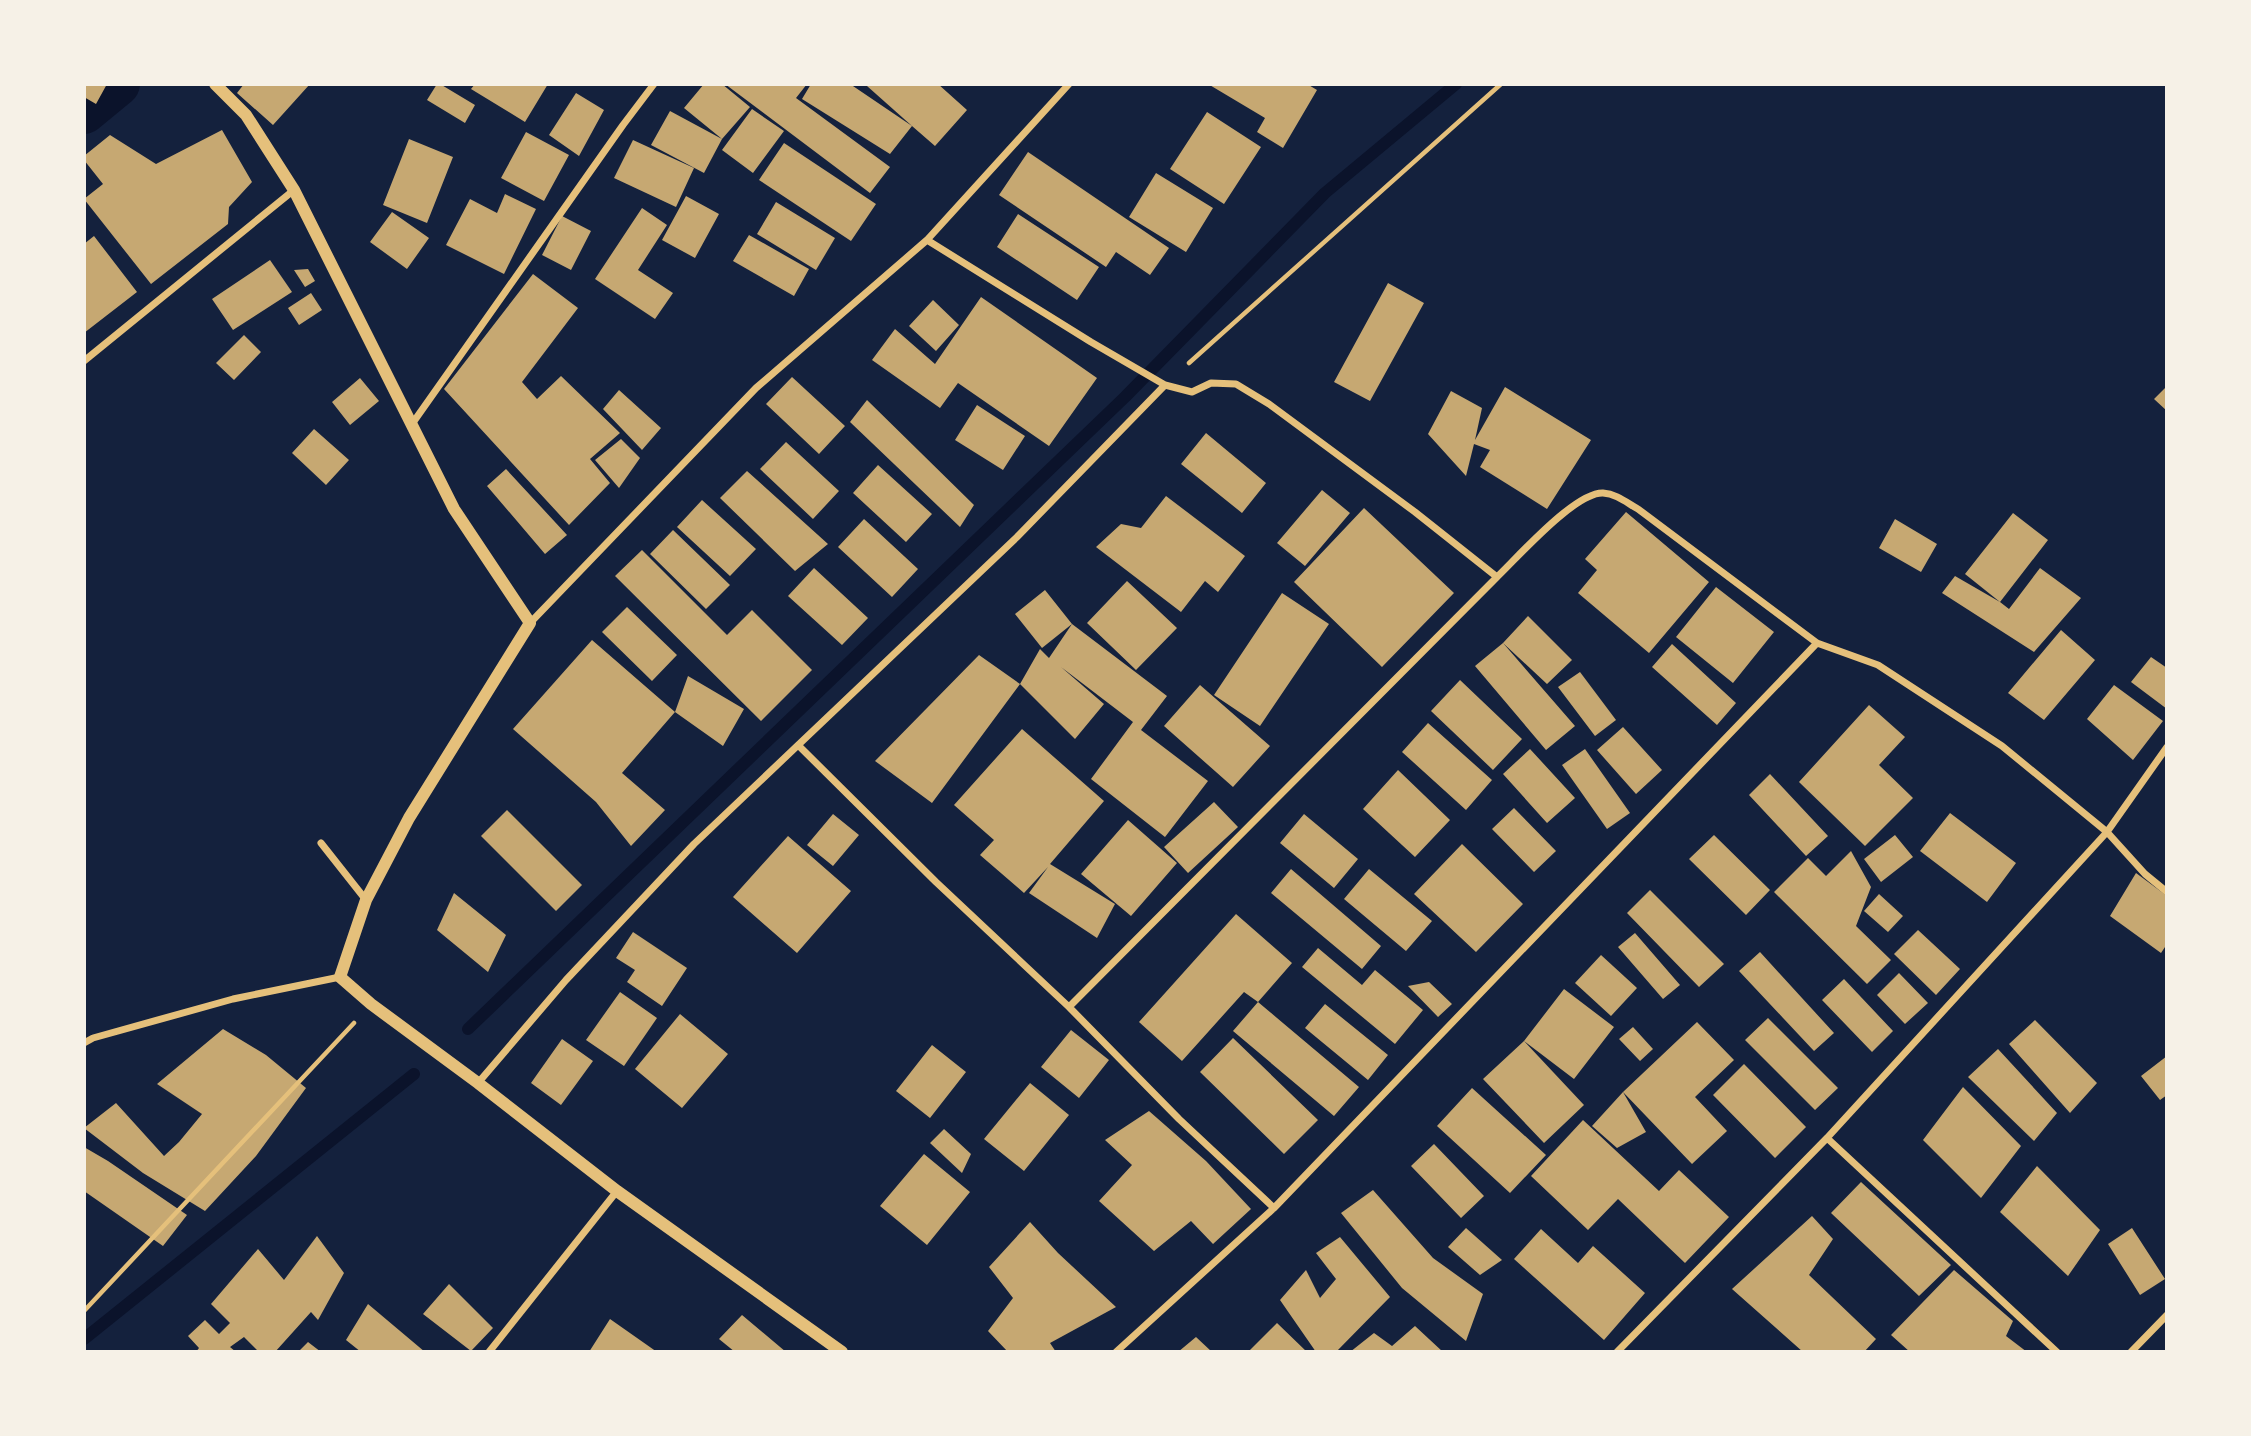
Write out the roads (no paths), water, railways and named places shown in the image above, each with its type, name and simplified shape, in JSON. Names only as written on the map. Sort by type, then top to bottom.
[{"type":"street","points":[[215,84],[246,115],[294,190],[454,509],[530,623]]},
{"type":"street","points":[[412,424],[654,84]]},
{"type":"street","points":[[340,977],[366,900],[409,818],[530,623],[756,387],[927,240],[1069,84]]},
{"type":"street","points":[[84,361],[294,190]]},
{"type":"street","points":[[927,240],[1165,385],[1192,392],[1211,383],[1237,384],[1269,404],[1415,512],[1497,577]]},
{"type":"street","points":[[478,1083],[566,980],[694,844],[1017,537],[1165,385]]},
{"type":"street","points":[[1069,1007],[1497,577],[1565,512],[1585,497],[1601,493],[1615,495],[1639,509],[1817,643],[1878,665],[2002,746],[2106,832],[2145,874],[2167,892]]},
{"type":"street","points":[[1116,1352],[1275,1208],[1817,643]]},
{"type":"street","points":[[799,746],[936,882],[1069,1007],[1179,1119],[1275,1208]]},
{"type":"street","points":[[1617,1352],[1827,1138],[2106,832],[2167,747]]},
{"type":"street","points":[[321,843],[366,900]]},
{"type":"street","points":[[340,977],[371,1004],[617,1191],[842,1352]]},
{"type":"street","points":[[84,1043],[105,1034],[233,999],[340,977]]},
{"type":"street","points":[[1827,1138],[2057,1352]]},
{"type":"street","points":[[489,1352],[617,1191]]},
{"type":"street","points":[[2131,1352],[2167,1315]]},
{"type":"waterway","points":[[84,112],[118,84]]},
{"type":"waterway","points":[[468,1029],[1125,397],[1325,193],[1456,84]]},
{"type":"waterway","points":[[84,1339],[414,1074]]}]
